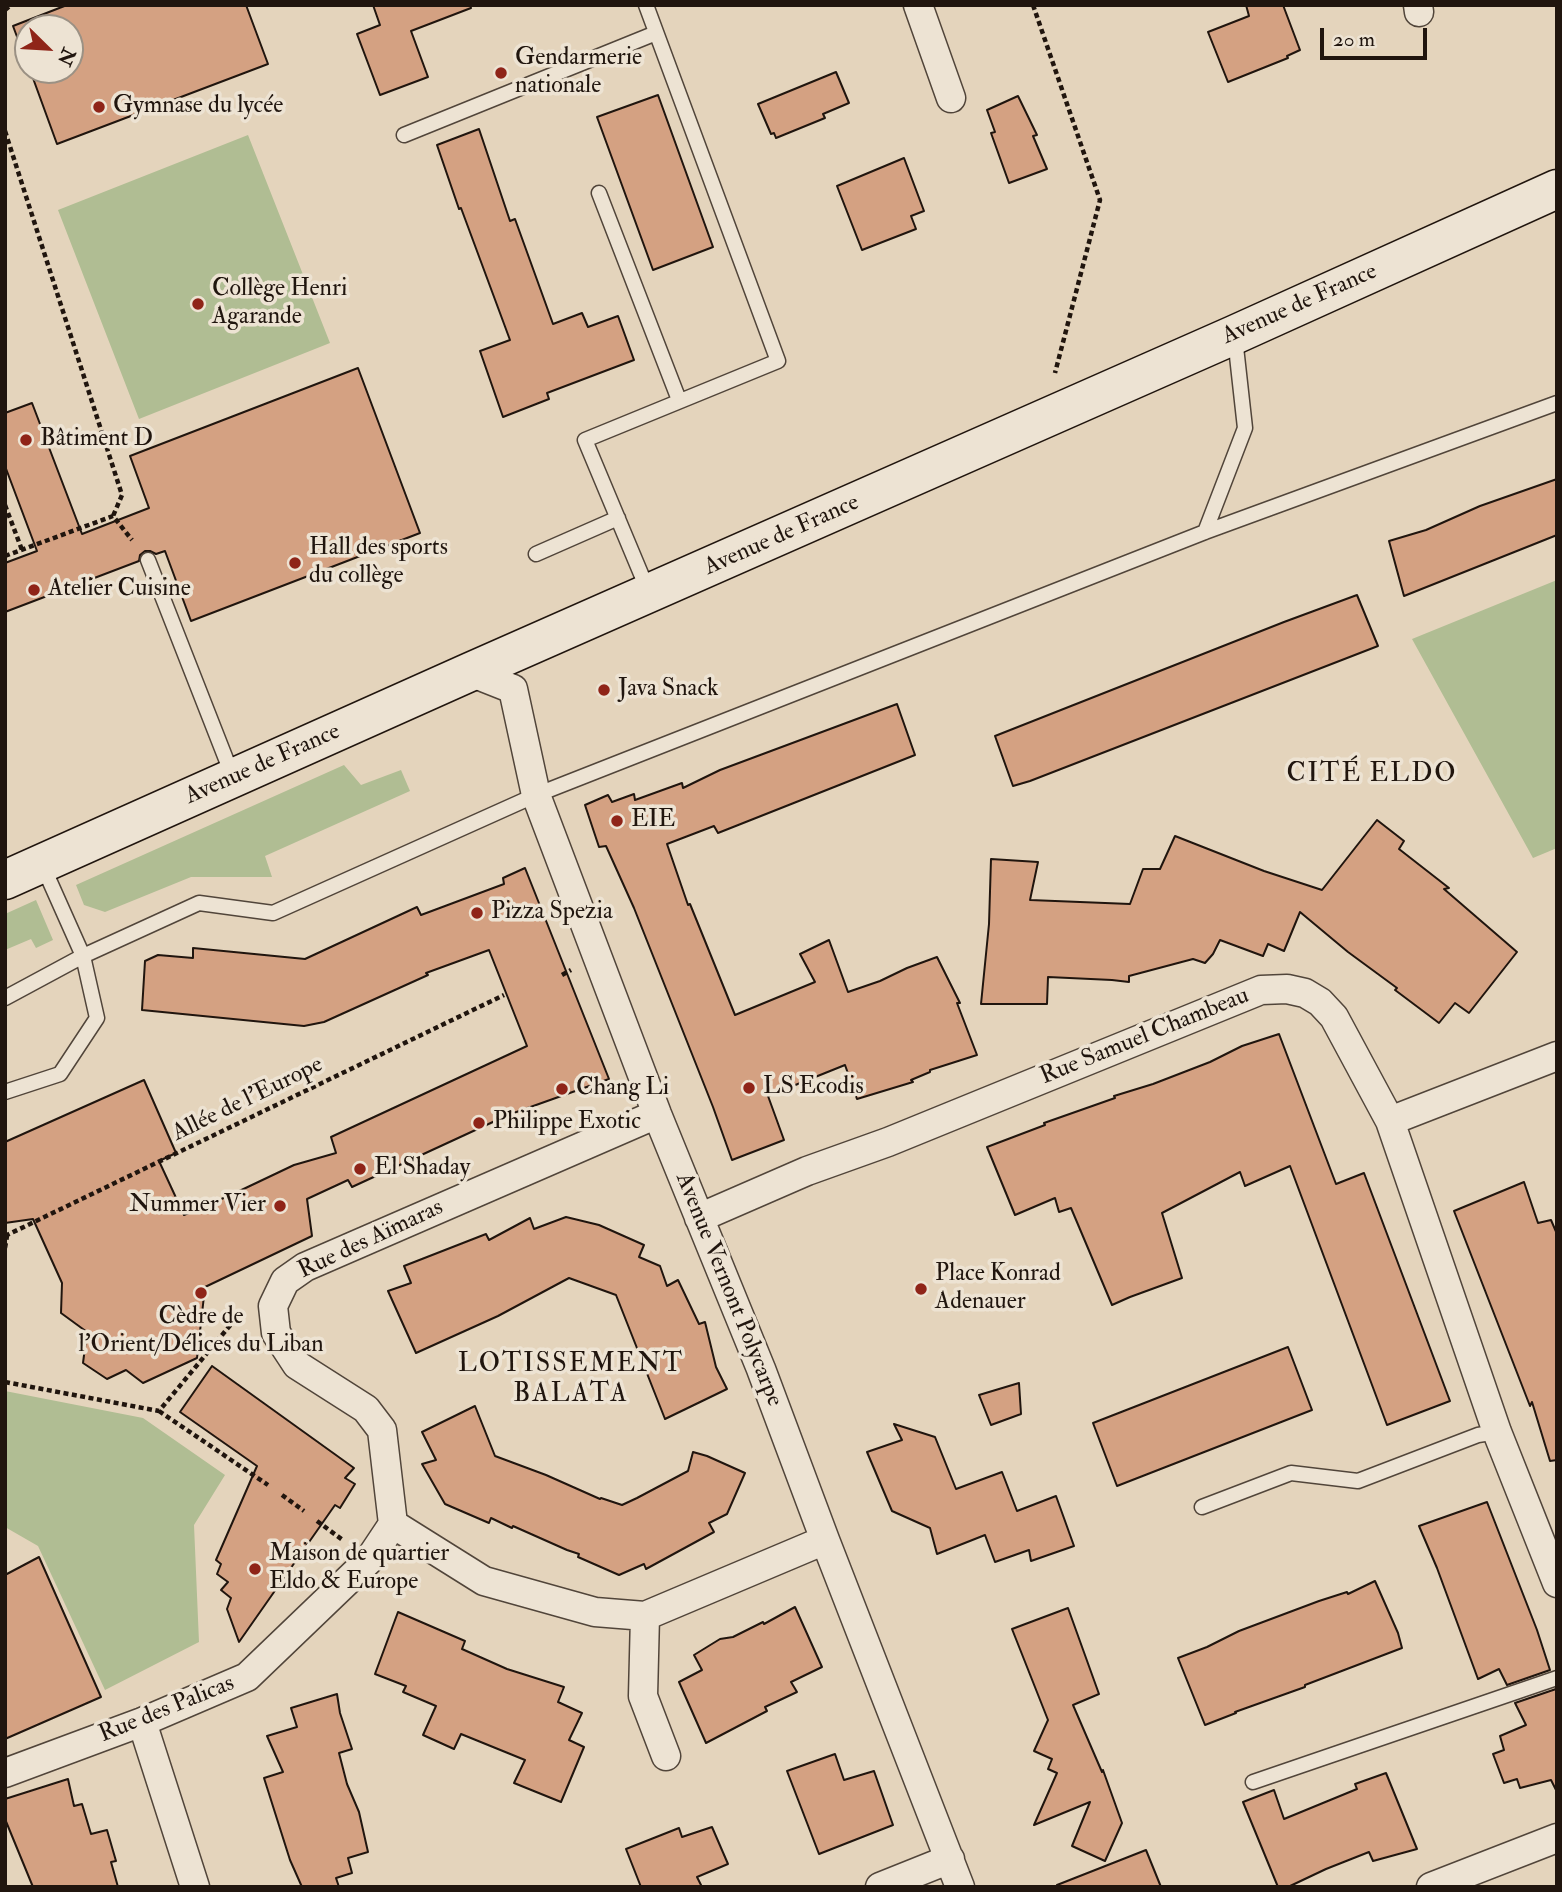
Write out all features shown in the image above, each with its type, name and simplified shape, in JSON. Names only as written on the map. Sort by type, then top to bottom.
[{"type":"main road","name":"Avenue de France","points":[[5,880],[1557,189]]},
{"type":"street","points":[[918,5],[951,99]]},
{"type":"street","points":[[470,672],[513,688],[526,648]]},
{"type":"street","name":"Avenue Vernont Polycarpe","points":[[513,688],[536,795],[657,1114],[761,1369],[960,1887]]},
{"type":"street","name":"Rue Samuel Chambeau","points":[[699,1218],[807,1171],[888,1142],[1261,990],[1287,989],[1305,993],[1320,1002],[1334,1017],[1390,1121],[1497,1432],[1557,1583]]},
{"type":"street","points":[[1390,1121],[1557,1056]]},
{"type":"street","name":"Rue des Aïmaras","points":[[393,1524],[382,1430],[366,1409],[297,1365],[276,1333],[273,1306],[285,1281],[305,1267],[657,1114]]},
{"type":"street","points":[[393,1524],[484,1581],[595,1612],[645,1616],[825,1540]]},
{"type":"street","name":"Rue des Palicas","points":[[5,1773],[142,1722],[247,1677],[369,1560],[393,1524]]},
{"type":"street","points":[[645,1616],[643,1696],[666,1755]]},
{"type":"street","points":[[142,1722],[195,1887]]},
{"type":"street","points":[[1431,1887],[1557,1838]]},
{"type":"street","points":[[880,1887],[950,1859]]},
{"type":"lane","points":[[646,5],[778,360],[585,440],[650,594]]},
{"type":"lane","points":[[404,135],[656,33]]},
{"type":"lane","points":[[599,193],[679,400]]},
{"type":"lane","points":[[1205,532],[1245,428],[1234,335]]},
{"type":"lane","points":[[5,998],[83,956],[199,903],[273,913],[536,795],[1205,532],[1557,404]]},
{"type":"lane","points":[[536,554],[618,518]]},
{"type":"lane","points":[[148,560],[233,778]]},
{"type":"lane","points":[[5,1092],[60,1074],[97,1018],[83,956],[42,863]]},
{"type":"lane","points":[[1202,1507],[1291,1473],[1357,1481],[1478,1435],[1497,1432]]},
{"type":"lane","points":[[1253,1782],[1557,1678]]},
{"type":"path","points":[[5,10],[11,5]]},
{"type":"path","points":[[1033,5],[1100,201],[1043,420]]},
{"type":"path","points":[[5,131],[122,495],[113,516],[5,556]]},
{"type":"path","points":[[5,505],[22,550]]},
{"type":"path","points":[[113,516],[148,560]]},
{"type":"path","name":"Allée de l'Europe","points":[[5,1248],[6,1236],[504,995]]},
{"type":"path","points":[[159,1411],[246,1308]]},
{"type":"path","points":[[5,1382],[159,1411],[268,1485]]},
{"type":"path","points":[[282,1495],[304,1511]]},
{"type":"green space","points":[[248,135],[330,343],[139,419],[58,210]]},
{"type":"green space","points":[[1557,580],[1557,848],[1533,858],[1412,639]]},
{"type":"green space","points":[[344,765],[361,785],[401,770],[410,791],[265,856],[272,877],[191,877],[105,912],[84,905],[76,885]]},
{"type":"green space","points":[[36,900],[53,940],[36,948],[31,939],[5,950],[5,914]]},
{"type":"green space","points":[[5,1391],[143,1418],[225,1475],[194,1525],[199,1642],[105,1690],[38,1546],[5,1527]]},
{"type":"building","name":"Gymnase du lycée","points":[[67,5],[246,5],[268,64],[57,144],[35,84],[84,84],[84,14],[44,14]]},
{"type":"building","points":[[373,5],[470,5],[471,8],[411,31],[428,77],[380,95],[357,34],[380,25]]},
{"type":"building","points":[[1246,5],[1283,5],[1300,50],[1287,56],[1288,58],[1228,82],[1208,32],[1249,16]]},
{"type":"building","points":[[836,72],[849,103],[823,114],[825,118],[776,138],[774,133],[771,134],[758,104]]},
{"type":"building","points":[[658,95],[713,247],[653,270],[597,117]]},
{"type":"building","points":[[1018,96],[1037,135],[1033,136],[1047,169],[1009,183],[991,133],[995,132],[987,110]]},
{"type":"building","points":[[479,129],[510,221],[515,219],[553,324],[582,313],[588,327],[618,316],[634,360],[547,393],[549,399],[503,417],[480,351],[510,340],[437,145]]},
{"type":"building","points":[[904,158],[924,211],[911,216],[916,229],[862,250],[837,186]]},
{"type":"building","points":[[358,368],[420,533],[191,621],[165,551],[156,554],[145,551],[140,555],[139,561],[5,612],[5,563],[37,551],[5,466],[5,413],[32,403],[82,534],[149,508],[130,456]]},
{"type":"building","points":[[1557,479],[1557,535],[1404,596],[1389,541],[1426,530],[1480,506]]},
{"type":"building","points":[[1357,595],[1378,646],[1013,786],[995,736]]},
{"type":"building","points":[[897,704],[915,755],[718,833],[714,826],[667,844],[688,905],[690,904],[735,1015],[815,982],[800,954],[829,940],[848,992],[937,957],[960,1003],[957,1003],[977,1055],[930,1070],[911,1080],[913,1082],[857,1099],[845,1065],[768,1096],[784,1140],[732,1160],[634,908],[606,846],[599,847],[585,805],[608,795],[612,802],[634,794],[635,800],[682,783],[683,788],[720,770]]},
{"type":"building","points":[[1377,820],[1404,841],[1399,849],[1449,888],[1444,889],[1517,952],[1469,1013],[1455,1003],[1439,1023],[1300,912],[1284,951],[1268,944],[1263,956],[1220,940],[1205,963],[1193,959],[1129,976],[1129,982],[1048,977],[1047,1004],[981,1004],[989,924],[991,859],[1038,862],[1030,900],[1130,904],[1143,869],[1160,869],[1175,836],[1264,871],[1322,890]]},
{"type":"building","points":[[525,868],[609,1079],[508,1115],[352,1187],[348,1180],[307,1199],[312,1236],[205,1287],[197,1358],[143,1383],[126,1370],[107,1379],[83,1363],[87,1332],[61,1313],[62,1283],[33,1219],[5,1223],[5,1142],[144,1080],[176,1153],[159,1161],[184,1215],[294,1165],[336,1153],[331,1137],[527,1046],[489,950],[426,973],[428,975],[324,1022],[304,1026],[142,1010],[145,961],[158,955],[193,958],[193,948],[305,959],[417,907],[421,915],[504,884],[503,878]]},
{"type":"building","points":[[1279,1034],[1336,1184],[1364,1173],[1450,1401],[1387,1425],[1290,1166],[1245,1186],[1240,1172],[1162,1213],[1182,1278],[1112,1305],[1071,1208],[1059,1212],[1055,1198],[1015,1215],[987,1147],[1115,1098],[1114,1096],[1210,1062],[1242,1046]]},
{"type":"building","points":[[1524,1182],[1538,1223],[1551,1220],[1557,1234],[1557,1460],[1550,1461],[1532,1402],[1530,1406],[1454,1211]]},
{"type":"building","points":[[566,1217],[599,1225],[644,1245],[639,1257],[660,1266],[667,1286],[678,1280],[699,1324],[705,1322],[716,1367],[727,1389],[665,1419],[616,1295],[569,1278],[498,1316],[416,1353],[388,1291],[411,1283],[404,1266],[486,1234],[489,1240],[530,1218],[534,1229]]},
{"type":"building","points":[[1288,1347],[1312,1410],[1117,1486],[1093,1423]]},
{"type":"building","points":[[212,1366],[354,1468],[345,1478],[355,1484],[340,1508],[335,1505],[239,1642],[227,1609],[231,1598],[221,1590],[228,1582],[217,1574],[221,1564],[216,1560],[257,1466],[180,1412]]},
{"type":"building","points":[[1019,1383],[1021,1414],[991,1425],[979,1395]]},
{"type":"building","points":[[475,1406],[495,1456],[600,1499],[622,1505],[688,1471],[693,1452],[745,1473],[727,1514],[709,1523],[714,1532],[646,1569],[644,1564],[619,1575],[578,1557],[579,1554],[513,1526],[512,1528],[491,1518],[489,1523],[445,1504],[422,1464],[436,1460],[422,1432]]},
{"type":"building","points":[[894,1424],[935,1437],[956,1489],[1002,1472],[1017,1511],[1056,1496],[1074,1546],[1031,1561],[1029,1550],[995,1562],[985,1535],[937,1554],[930,1528],[892,1511],[867,1452],[902,1440]]},
{"type":"building","points":[[1487,1502],[1550,1670],[1507,1685],[1499,1669],[1478,1679],[1419,1526]]},
{"type":"building","points":[[39,1557],[101,1697],[5,1739],[5,1575]]},
{"type":"building","points":[[1375,1581],[1402,1648],[1205,1725],[1178,1658],[1239,1631],[1319,1601],[1347,1592],[1348,1594]]},
{"type":"building","points":[[795,1607],[822,1667],[791,1682],[797,1692],[765,1707],[767,1711],[706,1743],[679,1682],[702,1670],[694,1655],[720,1639],[733,1637],[763,1622],[764,1624]]},
{"type":"building","points":[[1068,1608],[1099,1694],[1073,1705],[1102,1772],[1103,1770],[1122,1823],[1105,1861],[1072,1846],[1090,1802],[1034,1825],[1057,1773],[1048,1769],[1052,1759],[1034,1751],[1048,1720],[1012,1629]]},
{"type":"building","points":[[398,1612],[465,1641],[462,1649],[507,1669],[564,1687],[558,1702],[582,1713],[569,1740],[584,1747],[561,1802],[514,1783],[525,1760],[461,1734],[454,1749],[423,1735],[436,1706],[403,1692],[406,1686],[375,1674]]},
{"type":"building","points":[[1556,1689],[1557,1792],[1551,1780],[1520,1788],[1517,1779],[1504,1783],[1493,1754],[1504,1750],[1500,1736],[1526,1725],[1515,1703]]},
{"type":"building","points":[[337,1694],[340,1713],[352,1749],[339,1753],[347,1784],[359,1812],[368,1852],[348,1858],[352,1873],[336,1878],[339,1887],[302,1887],[290,1860],[264,1778],[283,1772],[267,1736],[297,1727],[291,1708]]},
{"type":"building","points":[[835,1754],[844,1780],[874,1771],[893,1825],[819,1854],[787,1771]]},
{"type":"building","points":[[1386,1773],[1417,1849],[1373,1861],[1369,1852],[1288,1887],[1278,1887],[1243,1802],[1274,1790],[1284,1819],[1357,1789],[1355,1784]]},
{"type":"building","points":[[68,1779],[74,1806],[82,1804],[91,1834],[107,1830],[116,1861],[111,1862],[118,1887],[33,1887],[5,1819],[5,1799]]},
{"type":"building","points":[[712,1827],[728,1864],[697,1877],[702,1887],[641,1887],[626,1849],[679,1828],[682,1837]]},
{"type":"building","points":[[1146,1850],[1161,1887],[1057,1887],[1057,1885]]},
{"type":"place","name":"Gendarmerie nationale","points":[[501,73]]},
{"type":"place","name":"Gymnase du lycée","points":[[99,107]]},
{"type":"place","name":"Collège Henri Agarande","points":[[198,304]]},
{"type":"place","name":"Bâtiment D","points":[[26,440]]},
{"type":"place","name":"Hall des sports du collège","points":[[295,563]]},
{"type":"place","name":"Atelier Cuisine","points":[[34,590]]},
{"type":"place","name":"Java Snack","points":[[604,690]]},
{"type":"place","name":"EIE","points":[[617,821]]},
{"type":"place","name":"Pizza Spezia","points":[[477,913]]},
{"type":"place","name":"LS Ecodis","points":[[749,1088]]},
{"type":"place","name":"Chang Li","points":[[562,1089]]},
{"type":"place","name":"Philippe Exotic","points":[[479,1123]]},
{"type":"place","name":"El Shaday","points":[[360,1169]]},
{"type":"place","name":"Nummer Vier","points":[[280,1206]]},
{"type":"place","name":"Place Konrad Adenauer","points":[[921,1289]]},
{"type":"place","name":"Cèdre de l'Orient/Délices du Liban","points":[[201,1293]]},
{"type":"place","name":"Maison de quartier Eldo & Europe","points":[[255,1569]]},
{"type":"district","name":"CITÉ ELDO","points":[[1372,775]]},
{"type":"district","name":"LOTISSEMENT BALATA","points":[[571,1380]]}]
